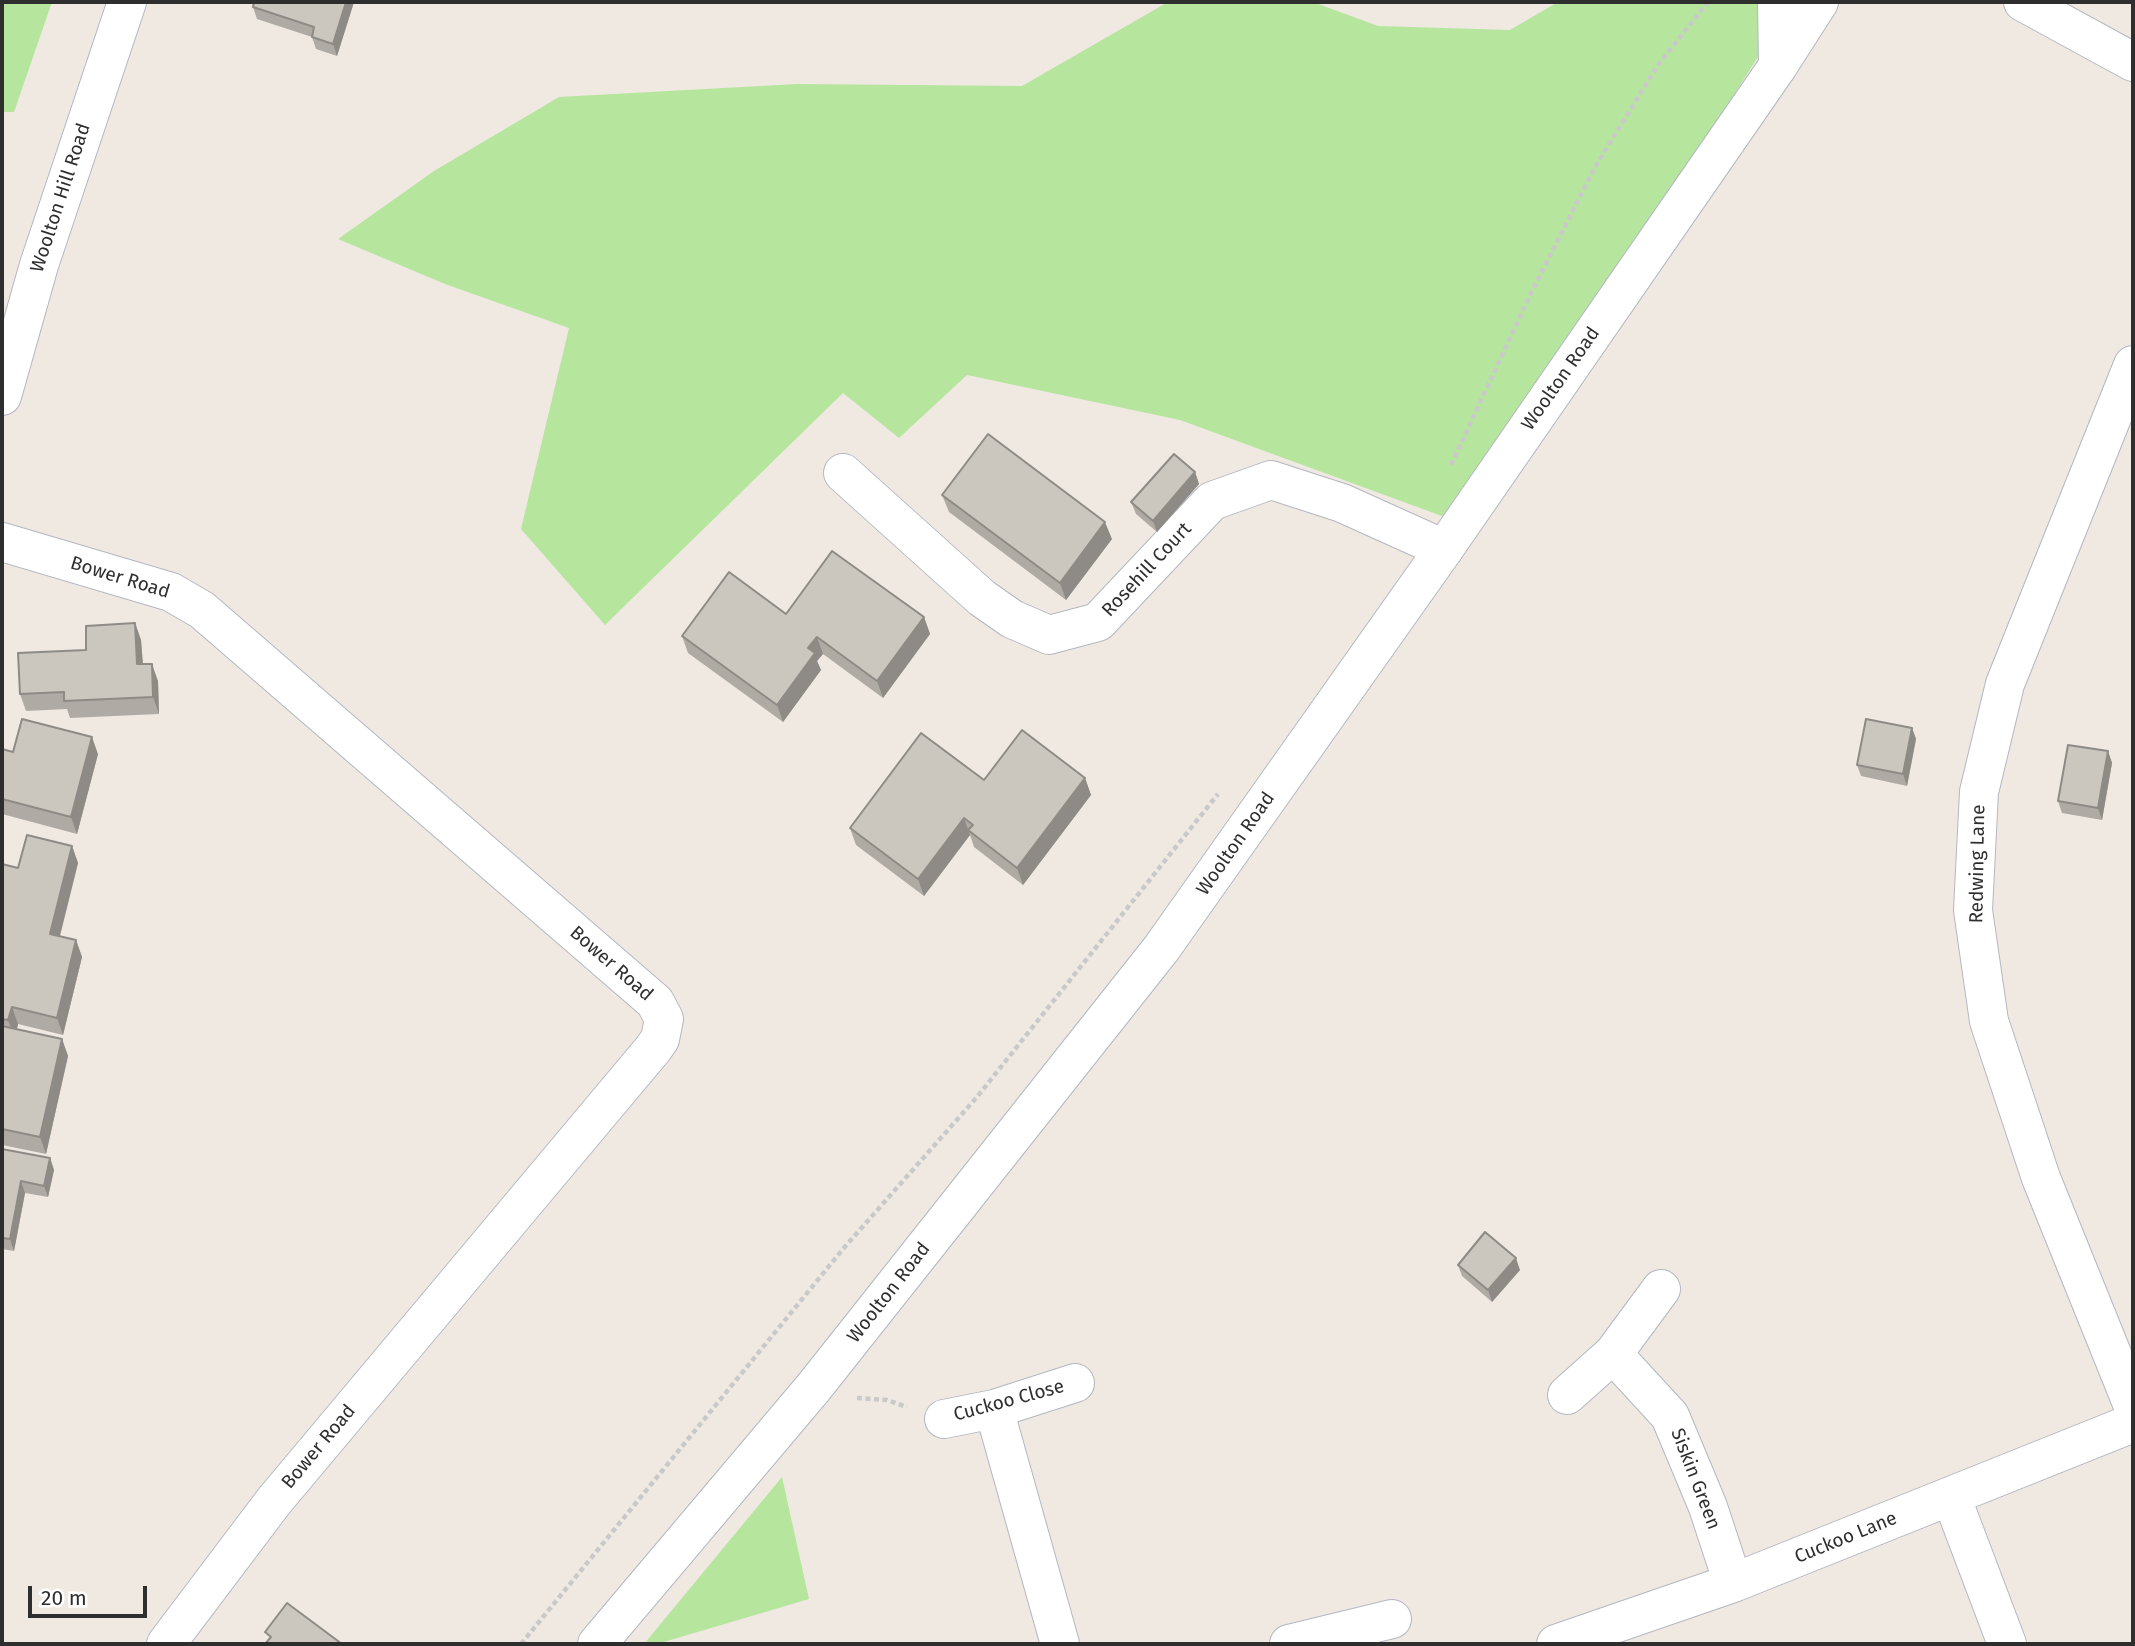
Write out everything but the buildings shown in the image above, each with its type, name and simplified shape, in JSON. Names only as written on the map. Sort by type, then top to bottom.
[{"type":"street","name":"Woolton Hill Road","points":[[2,396],[39,265],[127,2]]},
{"type":"street","points":[[1777,2],[1778,66]]},
{"type":"street","name":"Woolton Road","points":[[597,1644],[814,1387],[1161,949],[1444,549],[1778,66],[1819,2]]},
{"type":"street","points":[[2023,2],[2133,62]]},
{"type":"street","name":"Redwing Lane","points":[[2133,366],[2005,684],[1979,792],[1973,910],[1989,1021],[2042,1178],[2133,1406]]},
{"type":"street","name":"Rosehill Court","points":[[843,473],[982,598],[1013,620],[1049,635],[1098,622],[1212,501],[1271,480],[1342,503],[1444,549]]},
{"type":"street","name":"Bower Road","points":[[2,542],[170,592],[202,610],[656,1002],[664,1019],[664,1029],[653,1049],[274,1501],[166,1644]]},
{"type":"street","points":[[1567,1395],[1613,1354],[1661,1289]]},
{"type":"street","name":"Siskin Green","points":[[1613,1354],[1670,1416],[1707,1507],[1733,1583]]},
{"type":"street","name":"Cuckoo Close","points":[[944,1419],[994,1409],[1075,1383]]},
{"type":"street","points":[[994,1409],[1060,1644]]},
{"type":"street","name":"Cuckoo Lane","points":[[1556,1644],[1733,1583],[2133,1423]]},
{"type":"street","points":[[1951,1496],[2007,1644]]},
{"type":"street","points":[[1289,1644],[1392,1619]]},
{"type":"path","points":[[1445,476],[1531,293],[1595,167],[1658,65],[1708,2]]},
{"type":"path","points":[[521,1644],[843,1249],[976,1097],[1223,788]]},
{"type":"path","points":[[814,1387],[851,1398],[887,1400],[944,1419]]},
{"type":"green space","points":[[2,2],[52,2],[14,112],[2,112]]},
{"type":"green space","points":[[1168,2],[1313,2],[1378,26],[1510,30],[1558,2],[1793,2],[1461,523],[1180,420],[967,375],[899,438],[843,393],[605,625],[521,529],[569,328],[445,284],[338,239],[434,171],[559,97],[797,84],[1022,86]]},
{"type":"green space","points":[[782,1477],[809,1599],[657,1644],[644,1644]]}]
